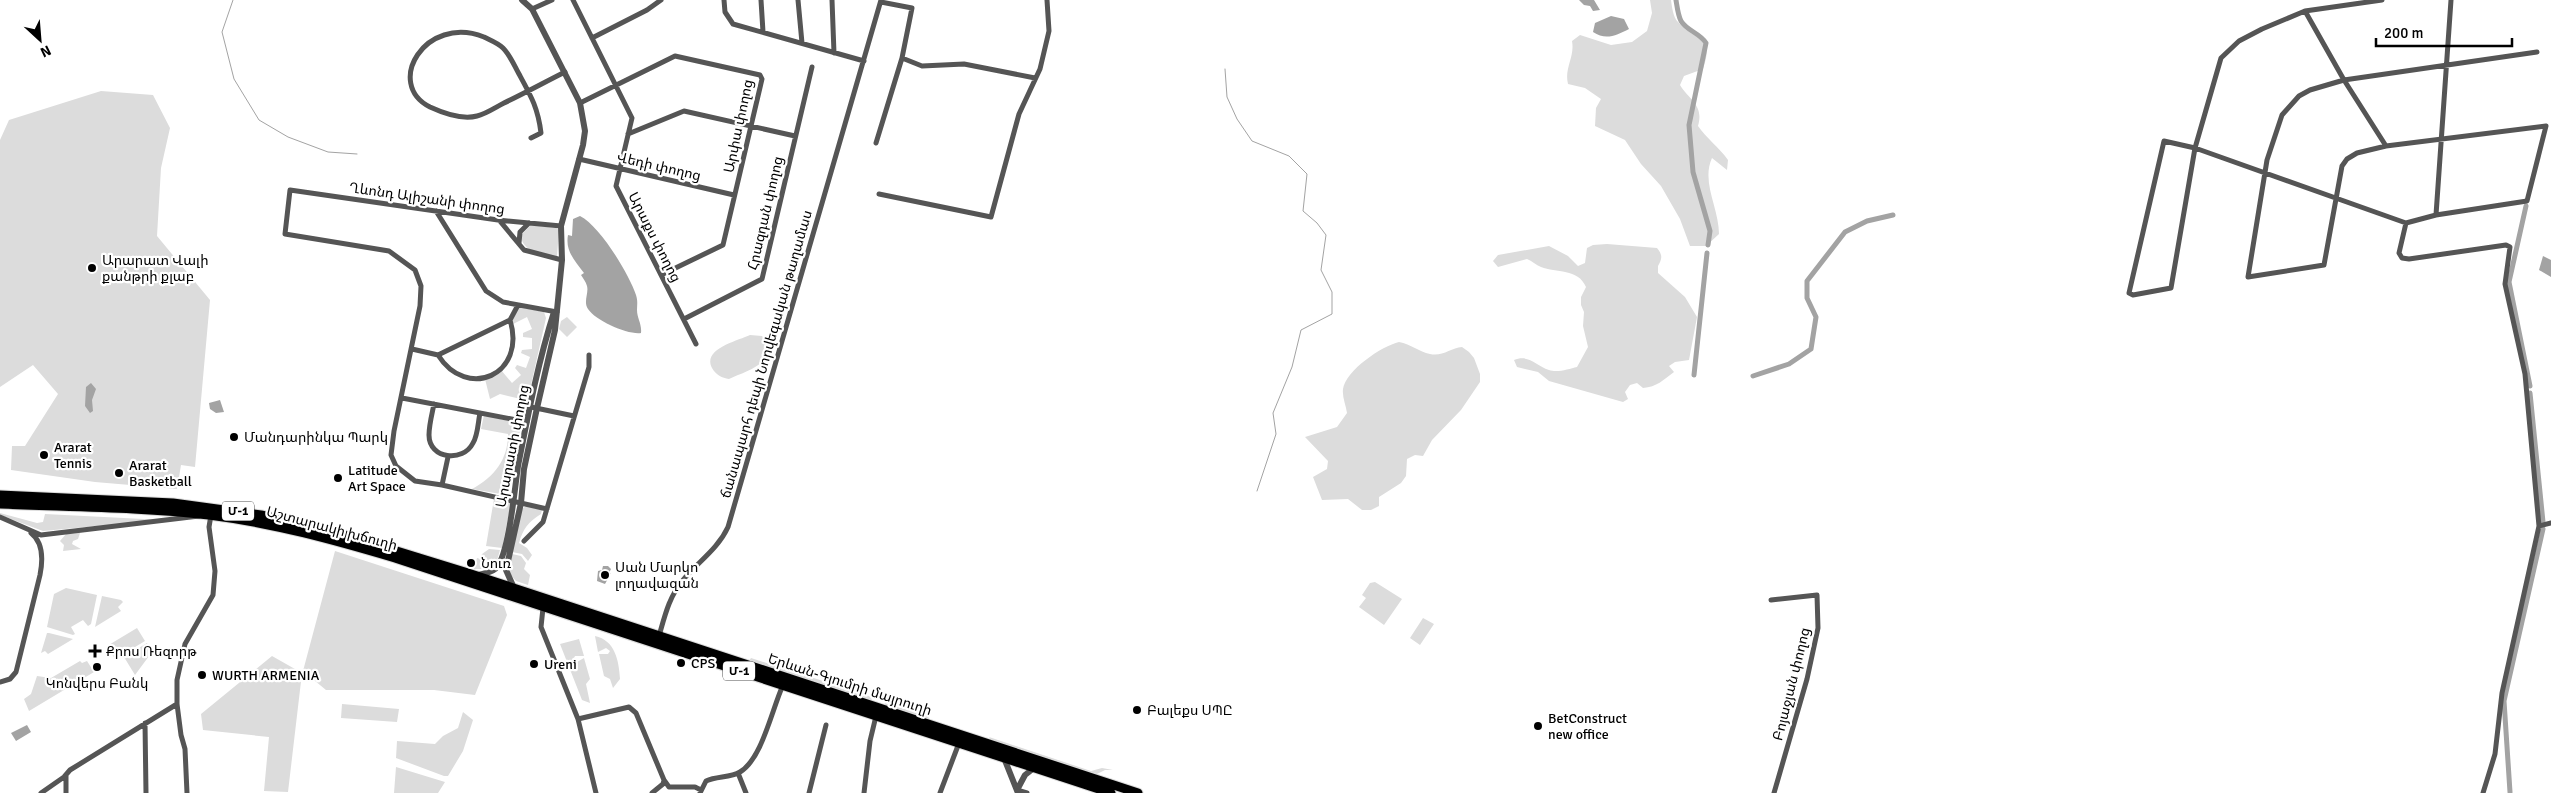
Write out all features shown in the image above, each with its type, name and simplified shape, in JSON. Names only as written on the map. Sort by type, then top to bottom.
[{"type":"highway","name":"Աշտարակի խճուղի","points":[[0,495],[133,500],[219,508],[322,528],[473,578]]},
{"type":"highway","name":"Աշտարակի խճուղի","points":[[0,504],[103,507],[207,515],[320,536],[396,554],[473,578]]},
{"type":"highway","name":"Երևան-Գյումրի մայրուղի","points":[[473,578],[514,588],[560,608],[730,664],[1138,793]]},
{"type":"highway","name":"Երևան-Գյումրի մայրուղի","points":[[473,578],[543,608],[560,608],[659,636],[783,685],[1111,793]]},
{"type":"street","name":"Արարատի փողոց","points":[[514,588],[506,570],[534,408],[556,310],[562,260],[562,226],[585,131],[580,103],[532,9],[522,0]]},
{"type":"street","points":[[532,9],[552,0]]},
{"type":"street","name":"Արաքս փողոց","points":[[573,0],[632,118],[616,186],[696,344]]},
{"type":"street","points":[[592,38],[647,10],[660,0]]},
{"type":"street","points":[[724,0],[725,12],[733,24],[864,61]]},
{"type":"street","points":[[761,0],[763,32]]},
{"type":"street","points":[[798,0],[802,43]]},
{"type":"street","points":[[832,0],[834,53]]},
{"type":"street","points":[[879,194],[991,217],[1019,114],[1035,78],[1049,31],[1047,0]]},
{"type":"street","points":[[2382,0],[2305,11],[2262,28],[2238,41],[2221,58],[2195,148],[2170,288],[2133,295],[2129,293],[2164,141],[2195,148],[2264,174],[2336,198],[2406,222],[2436,215],[2527,201],[2546,126],[2386,146],[2356,153],[2347,159],[2342,166],[2336,198],[2324,265],[2248,277],[2264,174],[2275,131],[2282,115],[2291,102],[2310,90],[2344,80],[2537,52]]},
{"type":"street","points":[[2436,215],[2451,0]]},
{"type":"street","points":[[876,143],[902,58],[912,8],[881,1]]},
{"type":"street","name":"ճանապարհ դեպի Նորվեգական թաղամաս","points":[[659,636],[669,601],[684,579],[720,542],[728,527],[881,1]]},
{"type":"street","points":[[2305,11],[2344,80],[2386,146]]},
{"type":"street","points":[[531,138],[541,133],[538,110],[528,91],[502,46],[487,38],[465,32],[451,32],[436,37],[420,52],[412,66],[411,88],[417,98],[428,106],[455,116],[479,116],[528,91],[565,72]]},
{"type":"street","name":"Արփա փողոց","points":[[580,103],[675,56],[760,75],[762,79],[723,245],[661,275]]},
{"type":"street","points":[[902,58],[922,66],[964,64],[1035,78]]},
{"type":"street","name":"Հրազդան փողոց","points":[[684,319],[762,279],[812,67]]},
{"type":"street","points":[[628,134],[684,111],[795,136]]},
{"type":"street","name":"Վեդի փողոց","points":[[578,159],[734,195]]},
{"type":"street","name":"Ղևոնդ Ալիշանի փողոց","points":[[412,350],[420,306],[421,286],[415,270],[389,251],[286,234],[290,190],[498,220],[562,226]]},
{"type":"street","points":[[436,211],[486,291],[504,302],[556,310]]},
{"type":"street","points":[[498,220],[521,247],[531,253],[562,260]]},
{"type":"street","points":[[2406,222],[2400,253],[2402,258],[2409,259],[2506,245],[2510,247],[2505,284],[2524,374],[2539,526],[2502,692],[2495,754],[2483,793]]},
{"type":"street","points":[[518,243],[520,232],[529,223]]},
{"type":"street","points":[[518,305],[510,320],[438,355],[412,350],[391,455],[396,466],[414,482],[442,485],[547,509]]},
{"type":"street","points":[[438,355],[454,373],[467,378],[480,378],[494,374],[504,366],[512,355],[514,342],[510,320]]},
{"type":"street","points":[[524,541],[543,522],[589,367],[589,356]]},
{"type":"street","points":[[402,398],[528,422]]},
{"type":"street","points":[[434,404],[428,435],[434,449],[448,457],[463,454],[469,449],[474,442],[480,413]]},
{"type":"street","name":"Արարատի փողոց","points":[[473,578],[493,571],[499,564],[518,502],[518,468],[528,422],[534,408]]},
{"type":"street","points":[[534,408],[574,416]]},
{"type":"street","points":[[442,485],[448,457]]},
{"type":"street","points":[[0,516],[41,535],[196,518],[207,515],[215,571],[213,595],[185,644],[178,680],[177,704],[185,749],[187,793]]},
{"type":"street","points":[[2539,526],[2551,523]]},
{"type":"street","points":[[0,682],[10,679],[16,672],[42,562],[38,539],[22,527]]},
{"type":"street","name":"Բոյաջյան փողոց","points":[[1771,600],[1817,595],[1818,628],[1807,679],[1774,793]]},
{"type":"street","points":[[543,608],[541,627],[578,719],[596,793]]},
{"type":"street","points":[[578,719],[629,707],[639,720],[664,780],[672,788],[695,787],[701,792],[706,781],[713,777],[738,774],[749,766],[764,740],[771,712],[783,685]]},
{"type":"street","points":[[41,793],[70,770],[177,704]]},
{"type":"street","points":[[864,793],[870,741],[876,716]]},
{"type":"street","points":[[145,723],[146,793]]},
{"type":"street","points":[[809,793],[826,726]]},
{"type":"street","points":[[940,793],[959,743]]},
{"type":"street","points":[[1004,758],[1017,792]]},
{"type":"street","points":[[1017,792],[1025,775],[1034,768]]},
{"type":"street","points":[[738,774],[746,793]]},
{"type":"street","points":[[66,775],[66,793]]},
{"type":"street","points":[[652,793],[664,780]]},
{"type":"street","points":[[1017,792],[1027,793]]},
{"type":"shaded area","points":[[1579,0],[1594,0],[1600,10],[1593,11],[1590,6],[1584,5]]},
{"type":"shaded area","points":[[1650,0],[1671,0],[1676,20],[1685,29],[1702,40],[1707,49],[1703,69],[1684,76],[1680,85],[1698,108],[1698,126],[1728,160],[1727,170],[1712,158],[1709,167],[1709,186],[1719,234],[1706,246],[1690,246],[1680,219],[1661,186],[1641,164],[1625,140],[1595,126],[1596,108],[1601,99],[1585,88],[1568,84],[1567,73],[1573,47],[1572,41],[1580,35],[1611,45],[1632,42],[1647,31],[1652,13]]},
{"type":"shaded area","points":[[1611,16],[1624,19],[1629,29],[1607,37],[1593,32],[1595,23]]},
{"type":"shaded area","name":"Արարատ Վալի քանթրի քլաբ","points":[[101,91],[153,95],[170,128],[161,168],[157,236],[210,300],[195,467],[181,465],[177,489],[95,482],[11,470],[12,446],[25,446],[58,394],[33,365],[0,387],[0,140],[9,120]]},
{"type":"shaded area","points":[[580,216],[588,221],[605,240],[627,275],[637,297],[637,313],[641,333],[628,332],[613,326],[592,314],[588,309],[586,303],[587,286],[581,275],[584,273],[569,251],[567,241],[568,235],[572,236],[573,219]]},
{"type":"shaded area","points":[[531,225],[559,230],[557,256],[539,254],[525,245],[521,235]]},
{"type":"shaded area","points":[[1607,244],[1657,248],[1661,257],[1658,273],[1685,297],[1697,317],[1689,360],[1675,362],[1669,366],[1674,372],[1656,385],[1643,388],[1637,383],[1630,385],[1625,392],[1628,399],[1623,402],[1549,381],[1538,372],[1517,367],[1514,360],[1524,358],[1552,371],[1577,367],[1588,347],[1583,326],[1584,312],[1581,305],[1581,297],[1586,287],[1578,277],[1572,274],[1541,267],[1527,259],[1498,267],[1493,261],[1498,255],[1549,246],[1568,256],[1578,266],[1585,263],[1587,248],[1593,245]]},
{"type":"shaded area","points":[[2543,256],[2551,260],[2551,277],[2539,270]]},
{"type":"shaded area","points":[[519,307],[544,312],[546,318],[524,416],[519,417],[523,414],[525,400],[500,394],[490,399],[485,379],[501,370],[512,383],[521,375],[515,368],[517,365],[526,368],[530,357],[521,353],[522,350],[532,349],[532,338],[523,337],[523,333],[532,329],[527,317],[513,324],[511,319]]},
{"type":"shaded area","points":[[567,317],[577,327],[567,337],[559,329],[561,321]]},
{"type":"shaded area","points":[[750,335],[762,336],[769,345],[769,352],[766,358],[755,367],[729,379],[717,374],[712,368],[710,361],[716,351]]},
{"type":"shaded area","points":[[1399,342],[1434,355],[1462,347],[1474,358],[1480,374],[1480,382],[1461,410],[1432,440],[1423,456],[1415,455],[1407,459],[1406,476],[1401,483],[1379,497],[1379,506],[1371,510],[1362,510],[1348,499],[1322,500],[1313,477],[1327,469],[1328,461],[1305,437],[1337,427],[1347,413],[1343,389],[1351,374],[1366,360],[1384,348]]},
{"type":"shaded area","points":[[91,383],[96,389],[92,400],[93,411],[90,413],[85,406],[86,387]]},
{"type":"shaded area","points":[[220,400],[224,412],[216,413],[210,409],[209,403]]},
{"type":"shaded area","points":[[484,415],[521,424],[511,486],[506,495],[472,489],[487,479],[498,467],[507,443],[508,434],[481,429]]},
{"type":"shaded area","points":[[494,499],[511,503],[502,548],[486,546]]},
{"type":"shaded area","points":[[526,506],[542,510],[541,514],[527,526],[519,543],[527,548],[532,555],[528,561],[522,554],[512,552],[522,509]]},
{"type":"shaded area","points":[[0,513],[37,523],[43,522],[45,514],[163,520],[43,531],[0,515]]},
{"type":"shaded area","points":[[80,533],[78,539],[73,541],[72,544],[81,549],[63,551],[64,545],[60,541],[66,534]]},
{"type":"shaded area","points":[[489,549],[500,550],[496,564],[491,569],[474,569],[477,558],[480,559],[482,554]]},
{"type":"shaded area","points":[[335,551],[504,606],[507,615],[475,695],[434,690],[326,690],[303,671]]},
{"type":"shaded area","points":[[512,554],[521,556],[526,563],[524,569],[530,575],[528,585],[516,581],[509,573]]},
{"type":"shaded area","name":"Սան Մարկո լողավազան","points":[[603,566],[608,566],[611,569],[605,584],[597,581],[598,571],[602,570]]},
{"type":"shaded area","points":[[1375,582],[1402,599],[1384,625],[1359,607],[1366,598],[1362,595],[1370,583]]},
{"type":"shaded area","points":[[66,588],[97,595],[91,624],[88,626],[83,620],[71,627],[75,634],[73,635],[47,627],[54,594]]},
{"type":"shaded area","points":[[102,596],[121,600],[123,602],[118,607],[121,611],[95,627]]},
{"type":"shaded area","points":[[1423,618],[1434,624],[1420,645],[1410,638]]},
{"type":"shaded area","points":[[137,628],[145,641],[115,659],[107,646]]},
{"type":"shaded area","points":[[47,633],[73,639],[48,654],[45,651],[41,653]]},
{"type":"shaded area","points":[[595,636],[607,642],[615,652],[620,679],[613,688],[610,679],[604,676],[599,654],[608,654],[610,651],[606,648],[598,652]]},
{"type":"shaded area","points":[[579,639],[584,656],[575,656],[573,660],[577,662],[584,658],[590,679],[586,684],[590,703],[582,700],[560,644]]},
{"type":"shaded area","points":[[147,643],[152,652],[135,675],[124,657]]},
{"type":"shaded area","points":[[272,656],[302,673],[288,792],[264,791],[269,737],[203,730],[201,714]]},
{"type":"shaded area","points":[[751,658],[867,695],[872,698],[871,702],[749,661]]},
{"type":"shaded area","points":[[80,661],[82,663],[87,661],[94,672],[29,711],[24,699],[31,694],[37,676],[51,678]]},
{"type":"shaded area","points":[[885,703],[928,716],[929,719],[884,705]]},
{"type":"shaded area","points":[[342,704],[399,709],[397,722],[341,718]]},
{"type":"shaded area","points":[[463,712],[473,720],[463,751],[448,776],[396,758],[397,741],[435,744],[443,736],[458,728]]},
{"type":"shaded area","points":[[27,725],[31,732],[16,741],[11,733]]},
{"type":"shaded area","points":[[989,737],[1091,771],[1102,768],[1113,770],[1105,770],[1093,776],[993,742]]},
{"type":"shaded area","points":[[396,767],[445,782],[438,793],[394,793]]},
{"type":"waterway","points":[[233,0],[222,32],[234,79],[259,120],[288,137],[328,152],[357,154]]},
{"type":"waterway","points":[[1676,0],[1681,21],[1706,43],[1689,125],[1693,172],[1710,231],[1708,245]]},
{"type":"waterway","points":[[1225,69],[1227,97],[1237,119],[1252,141],[1289,156],[1307,174],[1303,211],[1317,223],[1326,235],[1321,270],[1332,292],[1332,314],[1301,330],[1292,367],[1273,413],[1276,434],[1257,491]]},
{"type":"waterway","points":[[2526,206],[2509,282],[2530,386]]},
{"type":"waterway","points":[[1753,376],[1789,364],[1811,349],[1816,317],[1807,298],[1807,281],[1845,232],[1867,221],[1893,215]]},
{"type":"waterway","points":[[1694,375],[1707,253]]},
{"type":"waterway","points":[[2530,393],[2543,522]]},
{"type":"waterway","points":[[2510,792],[2504,701],[2543,529]]},
{"type":"place","name":"Արարատ Վալի քանթրի քլաբ","points":[[92,268]]},
{"type":"place","name":"Մանդարինկա Պարկ","points":[[234,437]]},
{"type":"place","name":"Ararat Tennis","points":[[44,455]]},
{"type":"place","name":"Ararat Basketball","points":[[119,473]]},
{"type":"place","name":"Latitude Art Space","points":[[338,478]]},
{"type":"place","name":"Նուռ","points":[[471,563]]},
{"type":"place","name":"Սան Մարկո լողավազան","points":[[605,575]]},
{"type":"place","name":"Քրոս Ռեզորթ","points":[[95,651]]},
{"type":"place","name":"CPS","points":[[681,663]]},
{"type":"place","name":"Ureni","points":[[534,664]]},
{"type":"place","name":"Կոնվերս Բանկ","points":[[97,667]]},
{"type":"place","name":"WURTH ARMENIA","points":[[202,675]]},
{"type":"place","name":"Բալեքս ՍՊԸ","points":[[1137,710]]},
{"type":"place","name":"BetConstruct new office","points":[[1538,726]]}]
